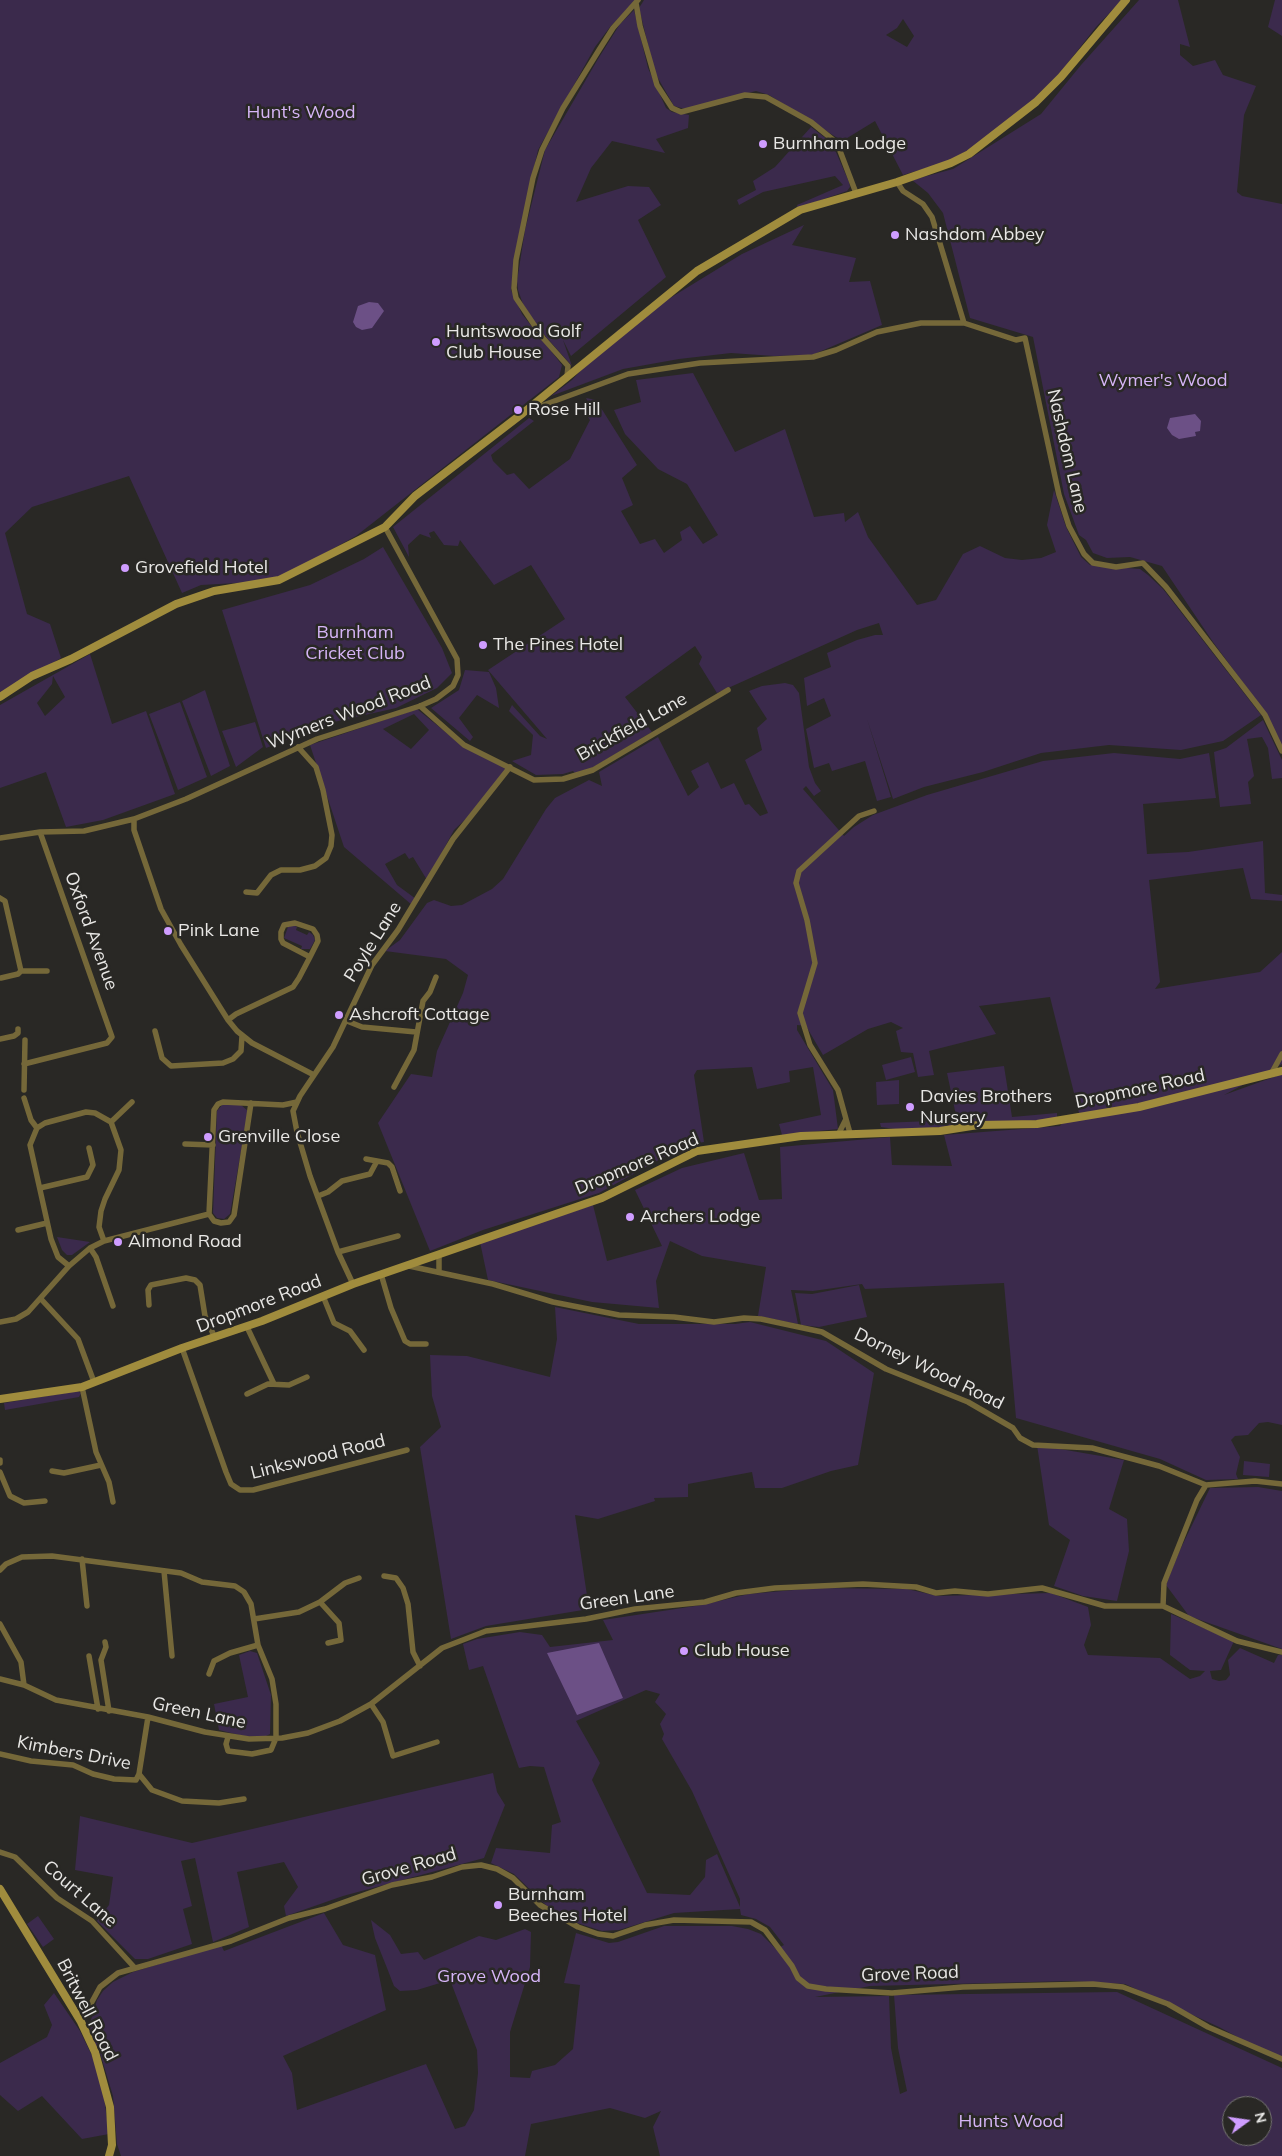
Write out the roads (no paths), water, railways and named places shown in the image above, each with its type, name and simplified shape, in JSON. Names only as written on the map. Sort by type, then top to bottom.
[{"type":"street","points":[[0,697],[32,676],[71,659],[176,604],[214,591],[279,580],[309,566],[335,550],[385,527],[415,496],[523,413],[697,272],[800,210],[897,182],[951,163],[986,142],[1036,102],[1061,76],[1126,0]]},
{"type":"street","points":[[637,1],[640,26],[657,85],[672,108],[681,112],[745,96],[766,97],[811,122],[836,143],[856,193]]},
{"type":"street","points":[[567,377],[568,366],[543,338],[516,298],[514,288],[516,260],[533,178],[542,150],[564,108],[613,28],[637,1]]},
{"type":"street","points":[[523,413],[628,374],[700,362],[814,357],[836,350],[877,332],[921,322],[964,323],[932,217],[923,204],[903,191],[897,182]]},
{"type":"street","name":"Nashdom Lane","points":[[964,323],[1016,340],[1025,338],[1059,495],[1068,526],[1084,554],[1093,563],[1116,567],[1143,563],[1166,586],[1266,715],[1282,751]]},
{"type":"street","name":"Wymers Wood Road","points":[[0,838],[40,832],[84,831],[134,819],[194,795],[298,746],[356,725],[420,706],[436,699],[453,686],[458,674],[457,659],[385,527]]},
{"type":"street","name":"Brickfield Lane","points":[[420,706],[464,745],[534,780],[563,779],[593,770],[728,690]]},
{"type":"street","points":[[246,892],[257,893],[270,875],[281,870],[300,870],[315,866],[326,858],[331,846],[332,835],[324,790],[316,767],[298,746]]},
{"type":"street","name":"Poyle Lane","points":[[293,1111],[333,1047],[372,965],[398,930],[453,839],[510,767]]},
{"type":"street","points":[[850,1133],[838,1090],[810,1045],[800,1013],[815,963],[807,920],[796,883],[799,871],[859,816],[874,811]]},
{"type":"street","points":[[134,819],[134,830],[161,909],[181,946],[228,1020],[242,1036],[314,1075]]},
{"type":"street","points":[[122,823],[134,830]]},
{"type":"street","name":"Oxford Avenue","points":[[24,1064],[110,1040],[112,1032],[40,832]]},
{"type":"street","points":[[0,898],[5,901],[21,971]]},
{"type":"street","points":[[228,1020],[236,1014],[293,987],[310,957],[318,941],[313,929],[296,922],[284,925],[280,939],[283,943],[310,957]]},
{"type":"street","points":[[1,978],[18,974],[21,971],[47,971]]},
{"type":"street","points":[[394,1087],[414,1050],[423,1001],[430,992],[436,977]]},
{"type":"street","points":[[347,1021],[362,1027],[416,1032]]},
{"type":"street","points":[[0,1038],[14,1036],[18,1033],[18,1029]]},
{"type":"street","points":[[155,1031],[162,1058],[172,1066],[223,1063],[233,1059],[241,1051],[242,1036]]},
{"type":"street","points":[[24,1090],[25,1040]]},
{"type":"street","points":[[1271,1074],[1282,1054]]},
{"type":"street","name":"Dropmore Road","points":[[0,1399],[82,1387],[182,1348],[247,1326],[353,1284],[602,1198],[697,1151],[801,1136],[838,1133],[902,1133],[940,1131],[978,1125],[1037,1124],[1139,1107],[1282,1070]]},
{"type":"street","points":[[24,1098],[31,1120],[36,1128]]},
{"type":"street","points":[[111,1122],[132,1102]]},
{"type":"street","points":[[251,1104],[234,1215],[229,1222],[221,1223],[214,1221],[209,1214],[214,1110],[218,1104],[251,1104],[283,1105],[297,1102]]},
{"type":"street","points":[[283,1105],[293,1111],[297,1132],[318,1196],[338,1252],[353,1284]]},
{"type":"street","points":[[69,1266],[58,1256],[47,1223],[30,1145],[36,1128],[45,1123],[86,1112],[95,1113],[111,1122],[121,1150],[119,1170],[101,1212],[99,1227],[104,1241]]},
{"type":"street","points":[[838,1133],[846,1119]]},
{"type":"street","points":[[186,1144],[212,1144]]},
{"type":"street","points":[[40,1188],[90,1175],[93,1165],[89,1148]]},
{"type":"street","points":[[366,1159],[388,1163],[392,1167],[400,1191]]},
{"type":"street","points":[[318,1196],[328,1192],[342,1181],[370,1174],[377,1161]]},
{"type":"street","points":[[0,1322],[16,1319],[28,1312],[42,1299],[69,1266],[90,1248],[104,1241],[209,1214]]},
{"type":"street","points":[[18,1230],[47,1223]]},
{"type":"street","points":[[338,1252],[398,1236]]},
{"type":"street","points":[[90,1248],[96,1257],[113,1306]]},
{"type":"street","points":[[439,1255],[439,1271]]},
{"type":"street","name":"Dorney Wood Road","points":[[409,1266],[439,1271],[553,1302],[619,1315],[674,1317],[714,1322],[744,1318],[761,1319],[822,1332],[886,1369],[968,1402],[1013,1428],[1020,1438],[1033,1445],[1092,1448],[1159,1466],[1206,1484],[1255,1481],[1282,1484]]},
{"type":"street","points":[[381,1274],[390,1308],[406,1341],[410,1344],[426,1344]]},
{"type":"street","points":[[149,1305],[148,1290],[151,1285],[186,1278],[195,1280],[200,1285],[205,1316],[215,1338]]},
{"type":"street","points":[[323,1296],[334,1323],[350,1331],[364,1350]]},
{"type":"street","points":[[42,1299],[78,1339],[94,1382]]},
{"type":"street","points":[[247,1326],[274,1384]]},
{"type":"street","name":"Linkswood Road","points":[[182,1348],[226,1472],[231,1484],[240,1490],[253,1490],[407,1450]]},
{"type":"street","points":[[247,1394],[274,1384],[289,1385],[307,1377]]},
{"type":"street","points":[[82,1387],[101,1465],[109,1482],[113,1502]]},
{"type":"street","points":[[52,1471],[64,1472],[101,1465]]},
{"type":"street","points":[[0,1472],[10,1496],[24,1503],[45,1501]]},
{"type":"street","points":[[1163,1606],[1164,1584],[1197,1500],[1206,1484]]},
{"type":"street","points":[[0,1570],[6,1564],[22,1557],[52,1556],[181,1574],[202,1582],[235,1586],[244,1592],[251,1604],[258,1645],[272,1679],[276,1704],[276,1738],[271,1750],[252,1754],[228,1751],[226,1744],[228,1736]]},
{"type":"street","points":[[0,1559],[6,1564]]},
{"type":"street","points":[[82,1559],[87,1606]]},
{"type":"street","points":[[164,1571],[172,1656]]},
{"type":"street","points":[[384,1576],[396,1578],[403,1588],[408,1604],[413,1652],[420,1666]]},
{"type":"street","points":[[254,1619],[299,1612],[320,1602],[346,1583],[359,1578]]},
{"type":"street","name":"Green Lane","points":[[0,1679],[24,1685],[56,1700],[98,1709],[148,1717],[228,1736],[249,1739],[276,1738],[308,1733],[340,1721],[371,1704],[442,1648],[486,1631],[586,1619],[635,1609],[705,1602],[736,1593],[775,1588],[863,1584],[910,1586],[936,1593],[955,1591],[988,1594],[1042,1588],[1105,1606],[1163,1606],[1236,1641],[1282,1652]]},
{"type":"street","points":[[320,1602],[339,1623],[341,1640],[328,1643]]},
{"type":"street","points":[[0,1624],[21,1662],[24,1685]]},
{"type":"street","points":[[105,1642],[106,1647],[101,1660],[109,1711]]},
{"type":"street","points":[[209,1674],[214,1661],[230,1653],[258,1645]]},
{"type":"street","points":[[90,1656],[98,1709]]},
{"type":"street","points":[[371,1704],[383,1722],[393,1756],[437,1742]]},
{"type":"street","name":"Kimbers Drive","points":[[0,1754],[31,1761],[73,1765],[93,1774],[126,1781],[136,1780],[139,1774],[148,1717]]},
{"type":"street","name":"Kimbers Drive","points":[[139,1774],[152,1790],[182,1801],[219,1803],[244,1799]]},
{"type":"street","name":"Court Lane","points":[[0,1852],[15,1857],[58,1898],[92,1921],[134,1967]]},
{"type":"street","name":"Grove Road","points":[[80,2022],[100,1987],[118,1973],[231,1941],[289,1918],[326,1909],[392,1885],[432,1877],[462,1867],[480,1865],[497,1869],[513,1878],[540,1905],[578,1927],[598,1934],[613,1936],[645,1925],[674,1920],[751,1922],[765,1930],[792,1966],[798,1978],[808,1986],[892,1993],[972,1987],[1093,1984],[1123,1987],[1168,2004],[1208,2027],[1282,2059]]},
{"type":"street","name":"Britwell Road","points":[[0,1889],[96,2052],[107,2088],[112,2122],[112,2146],[108,2156]]},
{"type":"place","name":"Burnham Lodge","points":[[763,144]]},
{"type":"place","name":"Nashdom Abbey","points":[[895,235]]},
{"type":"place","name":"Huntswood Golf Club House","points":[[436,342]]},
{"type":"place","name":"Rose Hill","points":[[518,410]]},
{"type":"place","name":"Grovefield Hotel","points":[[125,568]]},
{"type":"place","name":"The Pines Hotel","points":[[483,645]]},
{"type":"place","name":"Pink Lane","points":[[168,931]]},
{"type":"place","name":"Ashcroft Cottage","points":[[339,1015]]},
{"type":"place","name":"Davies Brothers Nursery","points":[[910,1107]]},
{"type":"place","name":"Grenville Close","points":[[208,1137]]},
{"type":"place","name":"Archers Lodge","points":[[630,1217]]},
{"type":"place","name":"Almond Road","points":[[118,1242]]},
{"type":"place","name":"Club House","points":[[684,1651]]},
{"type":"place","name":"Burnham Beeches Hotel","points":[[498,1905]]},
{"type":"park label","name":"Hunt's Wood","points":[[301,113]]},
{"type":"park label","name":"Wymer's Wood","points":[[1163,381]]},
{"type":"park label","name":"Burnham Cricket Club","points":[[355,643]]},
{"type":"park label","name":"Grove Wood","points":[[489,1977]]},
{"type":"park label","name":"Hunts Wood","points":[[1011,2122]]}]
